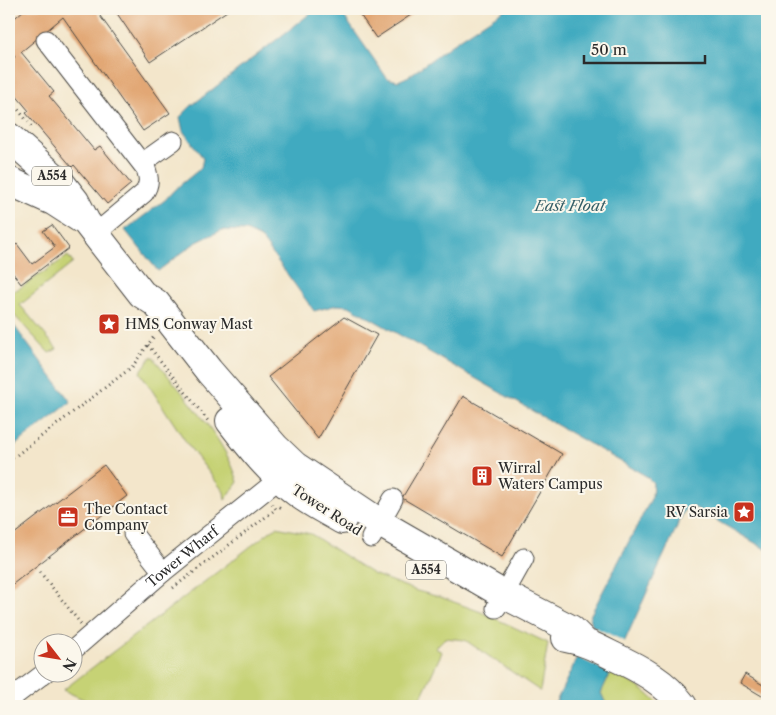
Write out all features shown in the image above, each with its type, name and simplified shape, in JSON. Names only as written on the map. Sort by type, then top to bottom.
[{"type":"highway","name":"Tower Road","points":[[9,137],[61,184],[75,201],[91,228],[142,294],[156,303],[209,371],[275,446],[298,493],[376,531],[562,638],[583,641],[644,672],[663,684],[683,706]]},
{"type":"highway","name":"Tower Road","points":[[9,180],[53,201],[91,228]]},
{"type":"highway","name":"Tower Road","points":[[142,294],[144,310],[259,459],[287,472]]},
{"type":"street","points":[[46,40],[142,163],[148,175],[148,187],[144,193],[91,228]]},
{"type":"street","points":[[142,163],[174,141]]},
{"type":"street","name":"Tower Wharf","points":[[82,642],[163,572],[287,472]]},
{"type":"street","points":[[376,531],[393,499]]},
{"type":"street","points":[[133,534],[163,572]]},
{"type":"street","points":[[499,601],[524,558]]},
{"type":"street","points":[[10,697],[32,682]]},
{"type":"path","points":[[9,461],[132,367],[159,328]]},
{"type":"path","points":[[147,586],[159,599],[276,510]]},
{"type":"path","points":[[40,572],[90,636]]},
{"type":"green space","points":[[68,256],[73,263],[20,305],[57,349],[49,353],[9,312],[9,293],[20,288]]},
{"type":"green space","points":[[152,356],[213,432],[232,465],[238,482],[225,500],[224,492],[188,445],[140,372]]},
{"type":"green space","points":[[276,527],[311,534],[373,574],[481,612],[548,643],[540,691],[465,640],[445,638],[435,648],[442,652],[417,706],[98,706],[63,690],[73,682],[82,682],[82,675]]},
{"type":"green space","points":[[610,673],[637,686],[660,706],[607,706],[601,693]]},
{"type":"water","name":"East Float","points":[[316,9],[339,9],[387,78],[398,81],[409,76],[505,9],[767,9],[767,550],[692,506],[685,509],[601,693],[607,706],[554,706],[592,626],[590,616],[652,497],[653,483],[646,476],[349,306],[337,305],[314,311],[261,238],[246,231],[222,230],[195,243],[158,271],[125,230],[165,200],[201,168],[203,158],[183,131],[180,117],[191,106]]},
{"type":"water","points":[[9,319],[71,402],[9,450]]},
{"type":"pier","points":[[590,625],[628,643],[613,674],[575,656]]},
{"type":"building","points":[[25,9],[68,9],[70,11],[73,9],[95,9],[170,113],[143,131],[63,17],[21,52],[54,92],[49,96],[94,150],[100,146],[131,184],[107,204],[74,165],[72,167],[26,113],[29,111],[9,87],[9,62],[15,57],[9,49],[9,23]]},
{"type":"building","points":[[114,9],[230,9],[150,62]]},
{"type":"building","points":[[356,9],[420,9],[376,38]]},
{"type":"building","points":[[52,225],[69,248],[21,284],[9,268],[9,250],[17,244],[32,264],[55,247],[43,231]]},
{"type":"building","points":[[344,317],[377,335],[318,439],[268,377]]},
{"type":"building","name":"Wirral Waters Campus","points":[[463,396],[562,454],[502,557],[402,498]]},
{"type":"building","name":"The Contact Company","points":[[104,465],[127,496],[9,587],[9,538]]},
{"type":"building","points":[[745,674],[763,685],[767,678],[767,699],[740,683]]},
{"type":"place","name":"HMS Conway Mast","points":[[109,324]]},
{"type":"place","name":"Wirral Waters Campus","points":[[482,476]]},
{"type":"place","name":"RV Sarsia","points":[[744,512]]},
{"type":"place","name":"The Contact Company","points":[[68,517]]}]
